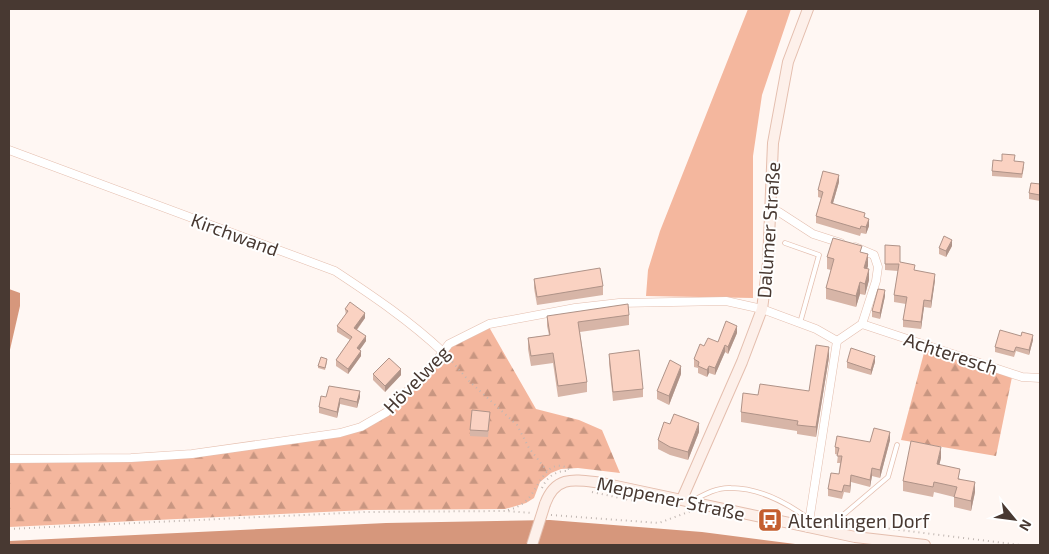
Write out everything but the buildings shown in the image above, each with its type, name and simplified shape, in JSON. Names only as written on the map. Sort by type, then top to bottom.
[{"type":"main road","name":"Dalumer Straße","points":[[688,504],[762,309],[768,263],[773,143],[788,62],[808,9]]},
{"type":"main road","name":"Meppener Straße","points":[[532,545],[543,504],[557,485],[574,480],[602,483],[688,504],[703,503],[809,523],[832,532],[925,545]]},
{"type":"street","name":"Kirchwand","points":[[9,150],[335,271],[376,298],[443,352]]},
{"type":"street","points":[[770,209],[779,212],[813,234],[874,255],[878,267],[876,281],[862,324],[837,341],[809,523]]},
{"type":"street","name":"Hövelweg","points":[[9,459],[166,456],[340,433],[361,427],[387,412],[452,342],[489,324],[575,308],[647,302],[726,301],[762,309]]},
{"type":"street","points":[[762,309],[800,323],[837,341]]},
{"type":"street","name":"Achteresch","points":[[862,324],[1022,377],[1040,378]]},
{"type":"lane","points":[[785,243],[819,256],[800,323]]},
{"type":"lane","points":[[832,532],[835,522],[888,477],[897,445]]},
{"type":"lane","points":[[688,504],[711,491],[730,488],[768,496],[790,504],[809,523]]},
{"type":"path","points":[[443,352],[469,381],[517,426],[529,448],[547,471]]},
{"type":"path","points":[[506,511],[520,506],[529,497],[547,471],[554,467],[565,467],[570,471]]},
{"type":"path","points":[[536,486],[543,504],[658,523],[688,504],[703,503]]},
{"type":"path","points":[[590,492],[643,503]]},
{"type":"path","points":[[683,510],[688,504]]},
{"type":"path","points":[[9,529],[366,512],[506,511],[534,513]]},
{"type":"green space","points":[[748,9],[791,9],[762,95],[753,156],[753,298],[646,296],[648,270],[660,231]]},
{"type":"green space","points":[[489,327],[536,409],[579,420],[602,430],[620,473],[578,468],[561,469],[551,473],[540,482],[534,498],[526,503],[505,509],[366,510],[9,527],[9,459],[131,458],[339,434],[374,423],[450,345]]},
{"type":"green space","points":[[925,349],[1012,377],[996,456],[901,440]]},
{"type":"shaded area","points":[[9,289],[20,293],[20,306],[9,354]]},
{"type":"shaded area","points":[[550,520],[702,532],[803,545],[9,545],[9,541],[386,523]]},
{"type":"place","name":"Altenlingen Dorf","points":[[770,520]]}]
